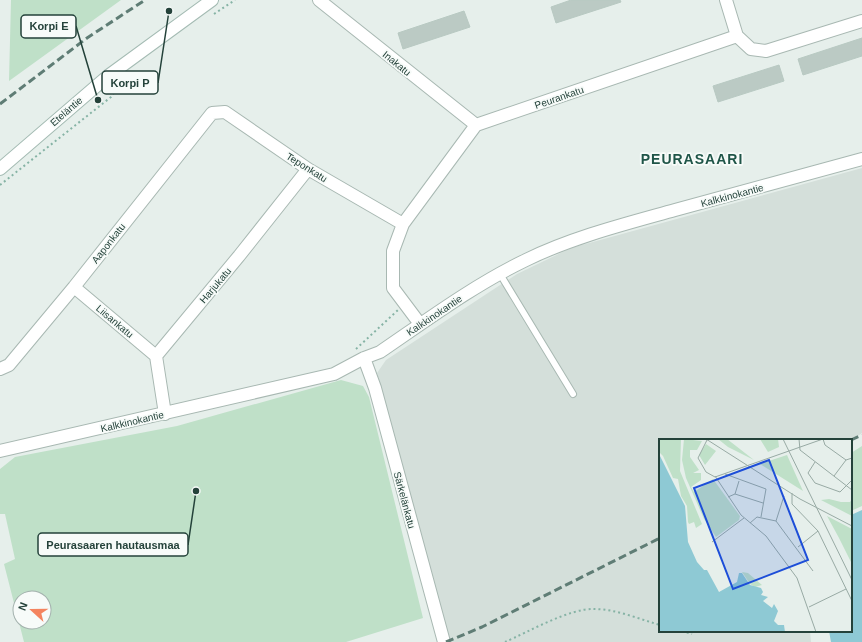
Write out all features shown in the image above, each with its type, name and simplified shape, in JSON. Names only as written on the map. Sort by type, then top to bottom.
[{"type":"street","name":"Eteläntie","points":[[0,169],[108,76],[212,0]]},
{"type":"street","name":"Inakatu","points":[[319,0],[476,125]]},
{"type":"street","points":[[726,0],[737,36],[751,49],[766,51],[862,21]]},
{"type":"street","name":"Peurankatu","points":[[476,125],[737,36]]},
{"type":"street","name":"Teponkatu","points":[[212,113],[225,112],[308,168],[403,224]]},
{"type":"street","name":"Aaponkatu","points":[[0,369],[8,365],[74,287],[212,113]]},
{"type":"street","points":[[420,324],[393,288],[393,251],[403,224],[476,125]]},
{"type":"street","name":"Kalkkinokantie","points":[[0,450],[165,414],[334,374],[364,358],[380,352],[420,324],[500,274],[525,260],[564,243],[619,226],[862,159]]},
{"type":"street","name":"Harjukatu","points":[[156,356],[239,256],[308,168]]},
{"type":"street","name":"Liisankatu","points":[[74,287],[156,356]]},
{"type":"street","points":[[156,356],[165,414]]},
{"type":"street","name":"Särkelänkatu","points":[[364,358],[375,388],[444,642]]},
{"type":"lane","points":[[500,274],[573,394]]},
{"type":"path","points":[[210,16],[235,0]]},
{"type":"path","points":[[0,185],[111,97],[126,76]]},
{"type":"path","points":[[352,352],[404,304]]},
{"type":"path","points":[[505,642],[572,612],[586,609],[608,610],[659,625]]},
{"type":"path","points":[[685,632],[692,634]]},
{"type":"shaded area","points":[[862,168],[862,433],[852,440],[852,439],[659,439],[659,632],[810,632],[811,642],[450,642],[377,373],[386,360],[517,274],[571,248]]},
{"type":"green space","points":[[11,0],[121,0],[9,81]]},
{"type":"green space","points":[[341,380],[363,386],[369,397],[423,618],[346,642],[24,642],[21,630],[52,630],[52,590],[12,590],[12,595],[4,564],[15,559],[5,514],[0,514],[0,469],[15,457],[177,426]]},
{"type":"green space","points":[[862,446],[862,506],[852,511],[852,452]]},
{"type":"water","points":[[862,510],[862,642],[831,642],[829,632],[852,632],[852,515]]},
{"type":"building","points":[[571,0],[620,0],[621,2],[556,23],[551,7]]},
{"type":"building","points":[[464,11],[470,27],[403,49],[398,33]]},
{"type":"building","points":[[862,38],[862,56],[803,75],[798,59]]},
{"type":"building","points":[[779,65],[784,81],[718,102],[713,86]]},
{"type":"railway","points":[[0,104],[87,38],[145,0]]},
{"type":"railway","points":[[852,440],[862,435]]},
{"type":"railway","points":[[446,642],[482,627],[659,538]]},
{"type":"place","name":"Korpi P","points":[[169,11]]},
{"type":"place","name":"Korpi E","points":[[98,100]]},
{"type":"place","name":"Peurasaaren hautausmaa","points":[[196,491]]},
{"type":"district","name":"PEURASAARI","points":[[692,159]]}]
